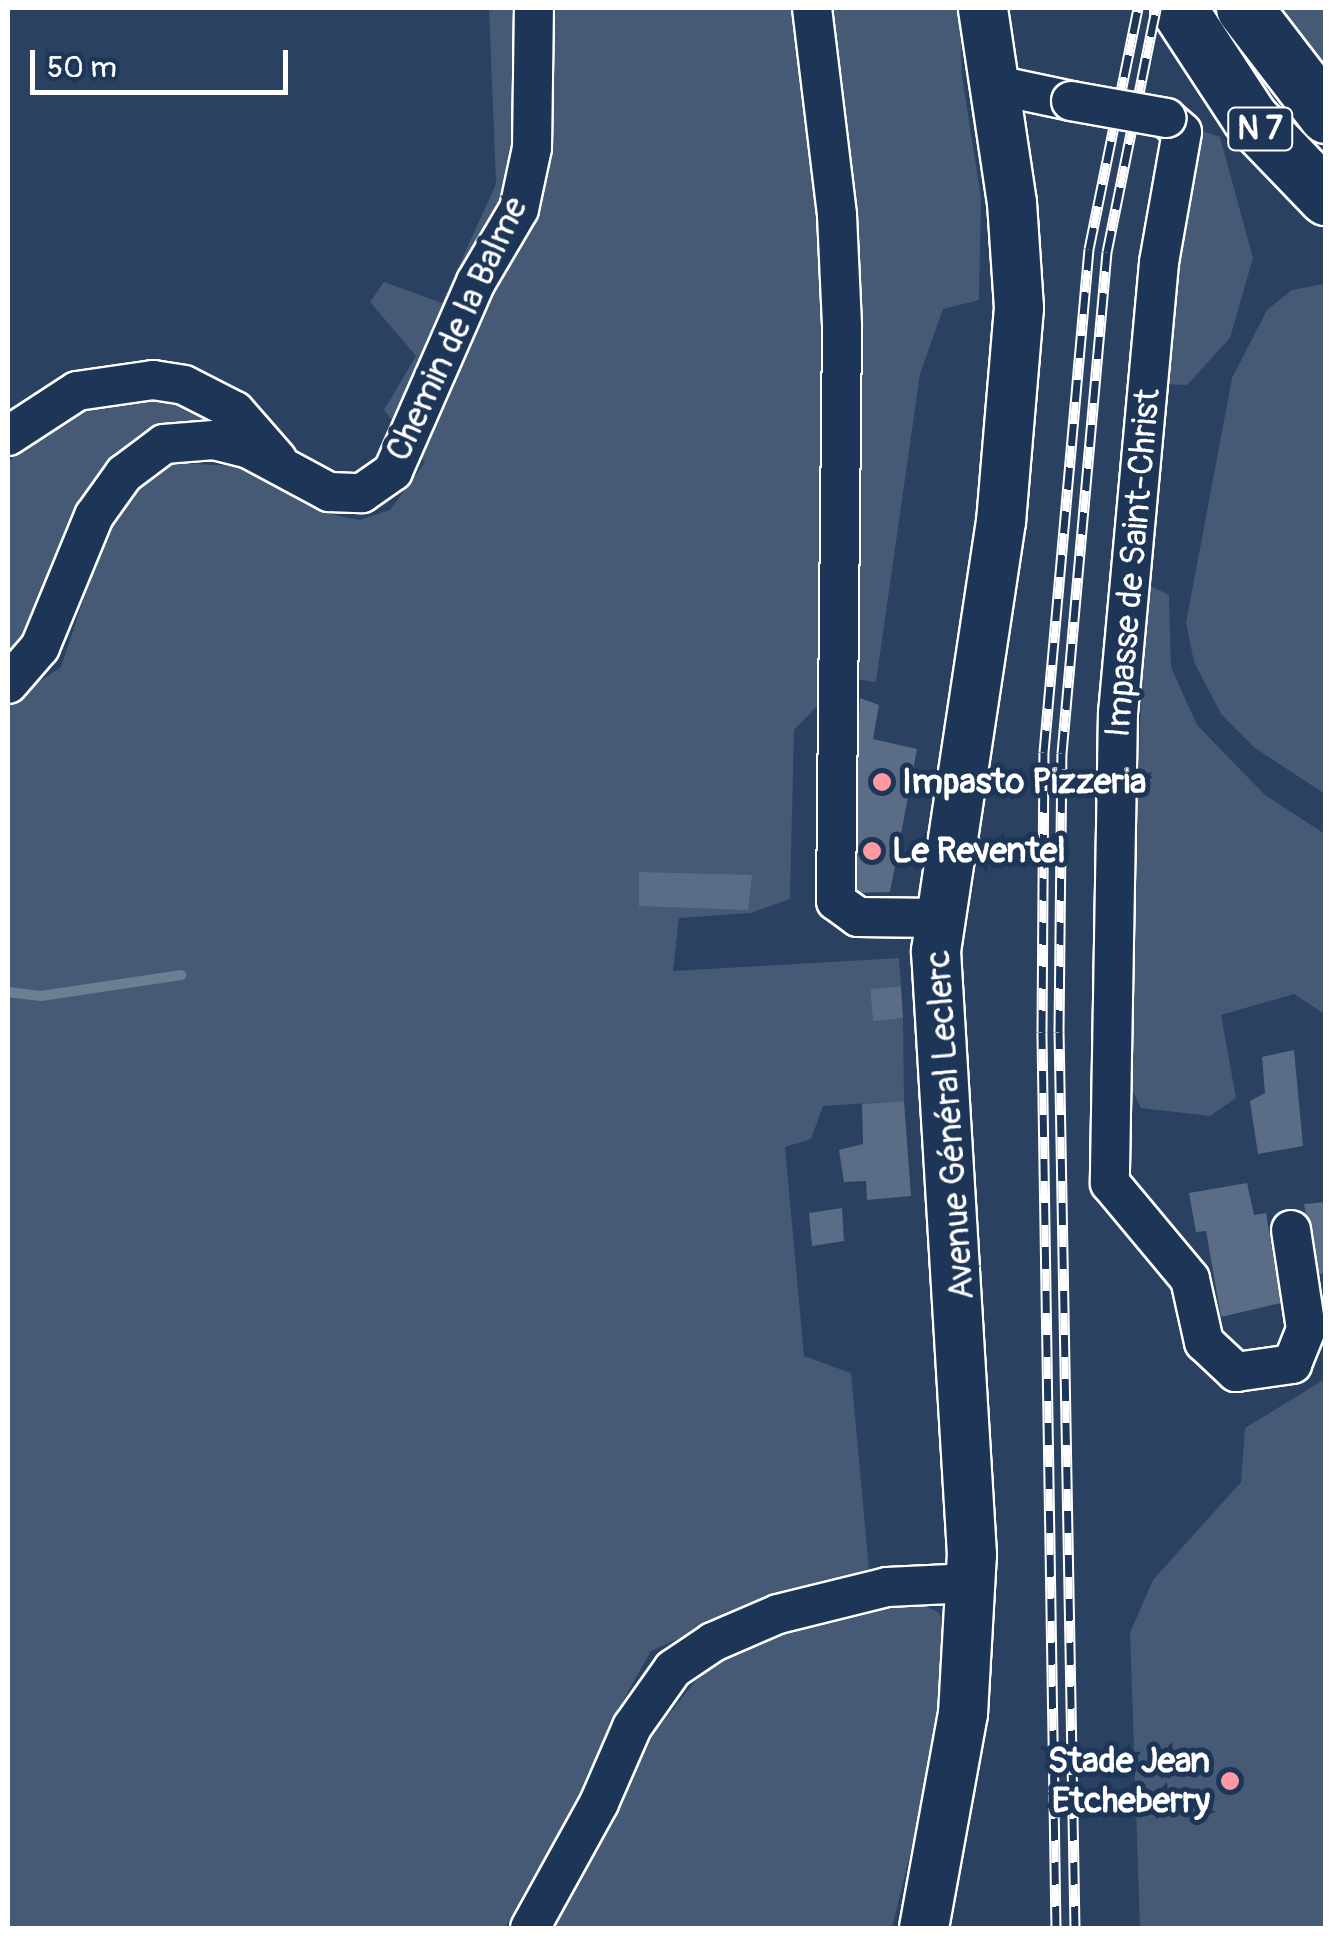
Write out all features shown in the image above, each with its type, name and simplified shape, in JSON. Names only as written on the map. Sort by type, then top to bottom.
[{"type":"highway","name":"N 7","points":[[1244,8],[1326,115]]},
{"type":"highway","name":"N 7","points":[[1191,31],[1250,118],[1326,197]]},
{"type":"main road","points":[[983,8],[996,84]]},
{"type":"main road","points":[[996,84],[998,8]]},
{"type":"main road","name":"Avenue Général Leclerc","points":[[924,1928],[964,1714],[971,1583],[967,1394],[936,1008],[940,918],[1001,522],[1016,368],[1018,256],[996,84]]},
{"type":"street","name":"Chemin de la Balme","points":[[8,684],[40,647],[94,516],[124,474],[164,444],[187,439],[249,448],[329,492],[362,493],[394,470],[406,451],[476,282],[519,209],[532,148],[534,8]]},
{"type":"street","points":[[812,8],[837,214],[842,327],[836,900],[858,918],[940,918]]},
{"type":"street","name":"Impasse de Saint-Christ","points":[[996,84],[1166,118],[1182,132],[1159,263],[1118,712],[1110,1183],[1190,1279],[1204,1342],[1236,1372],[1292,1364],[1306,1330],[1291,1230]]},
{"type":"street","points":[[8,436],[77,391],[153,380],[184,385],[235,411],[281,466]]},
{"type":"street","points":[[530,1928],[599,1803],[632,1726],[674,1670],[713,1642],[778,1614],[887,1587],[971,1583]]},
{"type":"shaded area","points":[[489,8],[960,8],[962,76],[981,198],[979,300],[943,309],[920,374],[876,682],[854,679],[857,250],[819,704],[794,730],[790,899],[751,913],[679,918],[673,971],[899,958],[901,986],[870,990],[873,1020],[903,1018],[904,1101],[823,1106],[811,1139],[785,1147],[804,1356],[851,1373],[869,1569],[757,1603],[651,1651],[615,1715],[573,1824],[538,1868],[505,1928],[8,1928],[8,703],[61,667],[105,535],[133,491],[172,463],[236,466],[325,513],[360,520],[390,510],[425,462],[384,410],[416,356],[370,302],[384,282],[442,303],[496,184]]},
{"type":"shaded area","points":[[1270,8],[1325,8],[1325,100]]},
{"type":"shaded area","points":[[1196,129],[1220,137],[1253,258],[1230,338],[1187,385],[1161,384]]},
{"type":"shaded area","points":[[1324,284],[1325,794],[1255,748],[1221,714],[1194,662],[1186,623],[1232,378],[1267,310],[1292,290]]},
{"type":"shaded area","points":[[119,398],[183,398],[247,437],[158,438],[8,662],[8,463],[43,424],[82,404]]},
{"type":"shaded area","points":[[1151,586],[1169,595],[1171,667],[1197,725],[1265,795],[1325,834],[1326,1015],[1294,994],[1221,1015],[1236,1098],[1210,1116],[1141,1108],[1129,1083],[1142,666]]},
{"type":"shaded area","name":"Stade Jean Etcheberry","points":[[1325,1379],[1325,1928],[1140,1928],[1130,1633],[1153,1580],[1241,1482],[1245,1428]]},
{"type":"shaded area","points":[[914,1601],[938,1612],[950,1633],[937,1744],[892,1928],[549,1928],[653,1734],[705,1669],[802,1613]]},
{"type":"building","points":[[860,698],[879,705],[873,739],[917,749],[890,892],[851,893]]},
{"type":"building","points":[[639,872],[752,875],[748,910],[639,906]]},
{"type":"building","points":[[901,986],[903,1018],[873,1021],[870,989]]},
{"type":"building","points":[[1294,1050],[1303,1146],[1258,1154],[1250,1101],[1265,1093],[1262,1057]]},
{"type":"building","points":[[904,1101],[911,1196],[867,1200],[866,1181],[844,1182],[839,1150],[863,1144],[862,1104]]},
{"type":"building","points":[[1247,1183],[1254,1215],[1266,1213],[1281,1303],[1221,1317],[1206,1231],[1196,1232],[1189,1193]]},
{"type":"building","points":[[1326,1202],[1326,1273],[1316,1275],[1304,1204]]},
{"type":"building","points":[[842,1208],[844,1241],[812,1246],[809,1213]]},
{"type":"waterway","points":[[8,992],[41,996],[181,975]]},
{"type":"railway","points":[[1056,1928],[1042,1032],[1044,752],[1089,249],[1138,8]]},
{"type":"railway","points":[[1075,1928],[1059,1032],[1062,753],[1107,252],[1156,8]]},
{"type":"place","name":"Impasto Pizzeria","points":[[882,782]]},
{"type":"place","name":"Le Reventel","points":[[872,851]]},
{"type":"place","name":"Stade Jean Etcheberry","points":[[1230,1781]]}]
